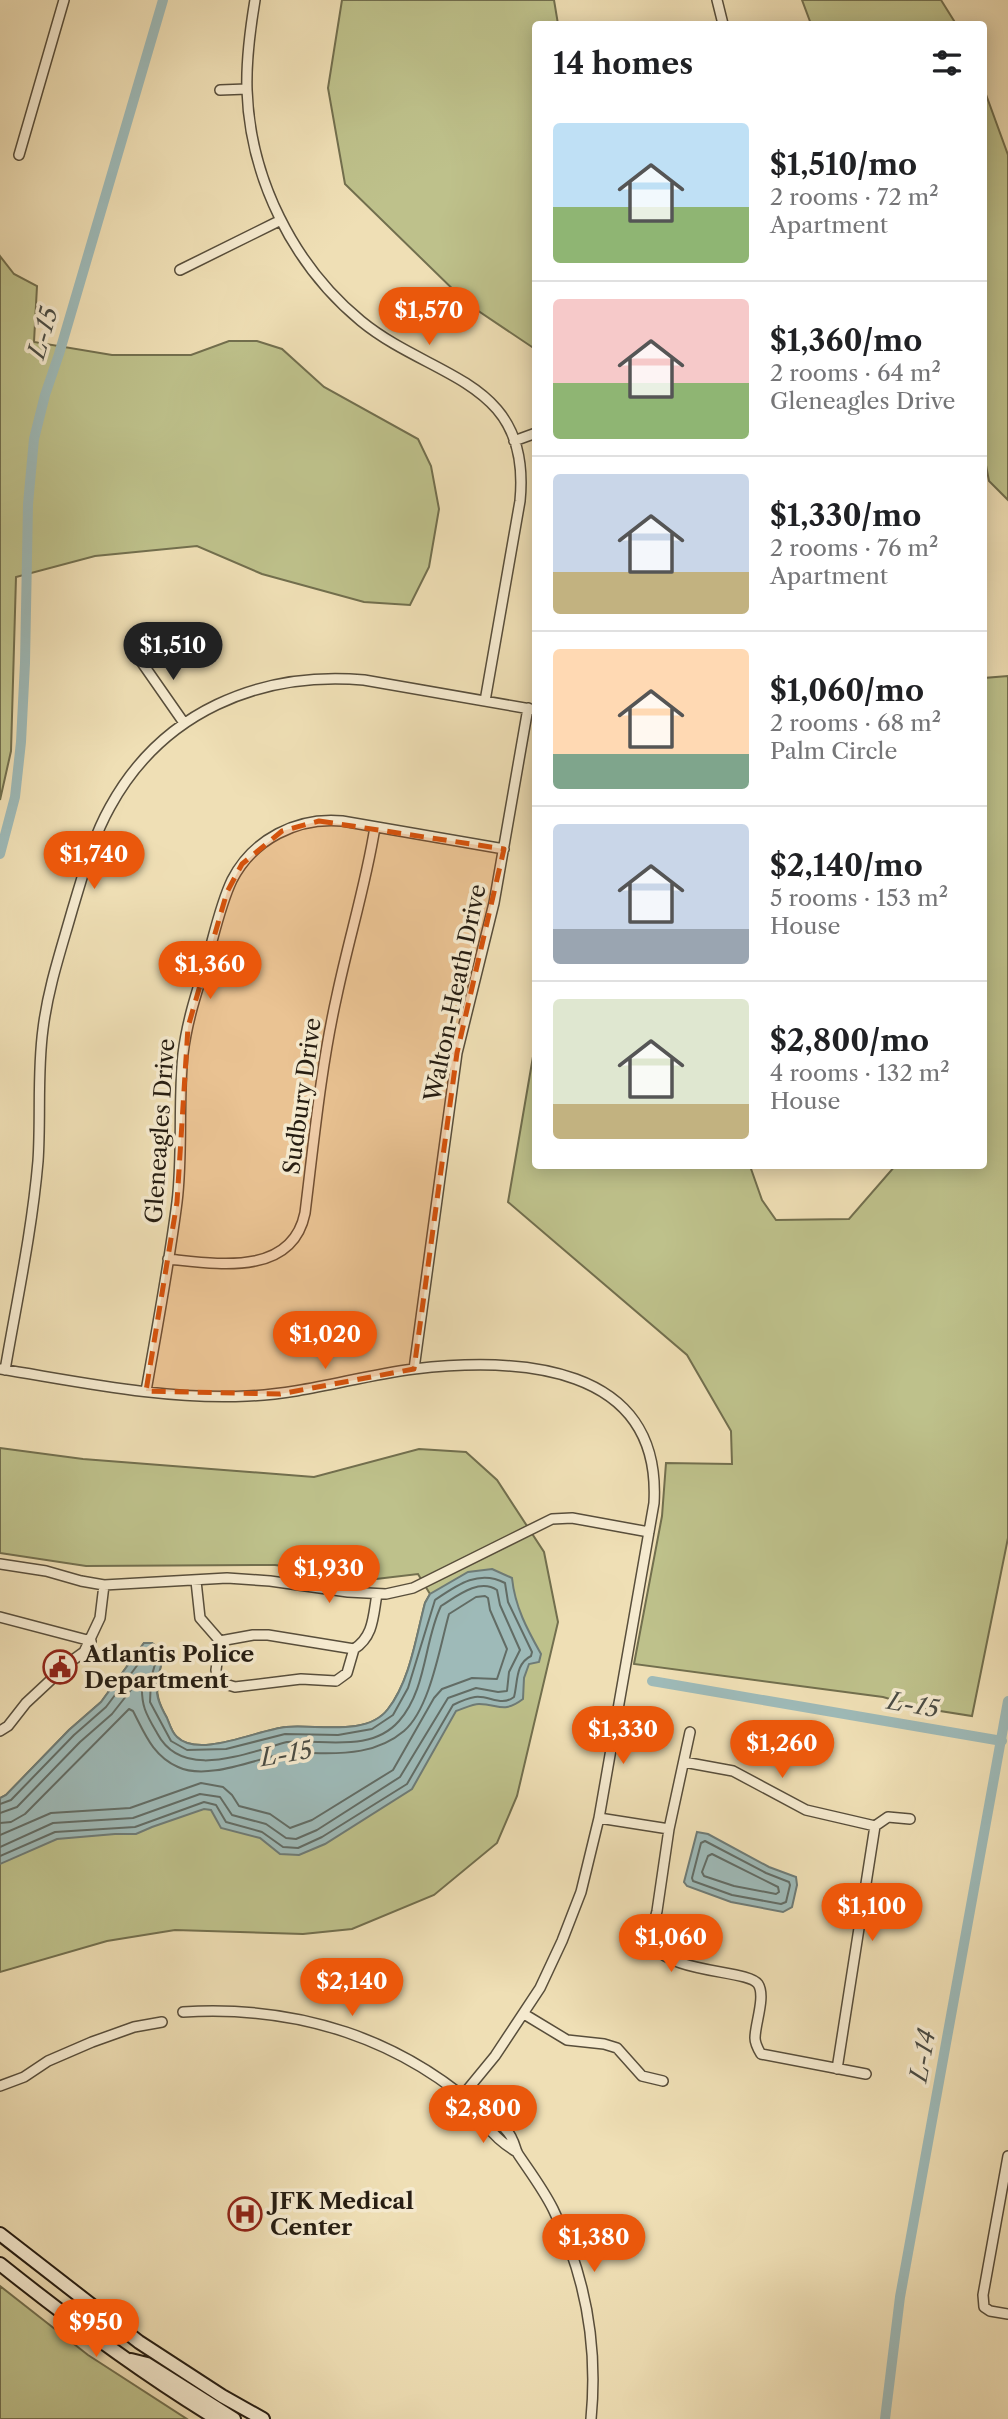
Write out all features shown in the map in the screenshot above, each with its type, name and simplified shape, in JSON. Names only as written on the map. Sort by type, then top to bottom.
[{"type":"main road","points":[[0,2234],[139,2342],[210,2389],[263,2419]]},
{"type":"main road","points":[[0,2264],[121,2357],[216,2419]]},
{"type":"main road","points":[[121,2357],[147,2364],[234,2419]]},
{"type":"street","points":[[19,155],[64,0]]},
{"type":"street","points":[[255,0],[249,38],[247,89],[252,134],[257,159],[281,220],[306,262],[340,302],[397,347],[458,377],[478,390],[503,418],[514,440],[522,477],[520,501],[485,701]]},
{"type":"street","points":[[717,0],[722,21]]},
{"type":"street","points":[[220,90],[247,89]]},
{"type":"street","points":[[180,270],[281,220]]},
{"type":"street","points":[[514,440],[532,434]]},
{"type":"street","points":[[138,657],[184,723]]},
{"type":"street","points":[[463,2095],[495,2056],[524,2014],[556,1957],[591,1859],[654,1503],[653,1471],[646,1444],[625,1410],[593,1386],[571,1376],[487,1366],[414,1369],[280,1394],[213,1397],[146,1391],[3,1369],[35,1190],[40,1060],[48,996],[91,849],[108,809],[143,761],[184,723],[225,700],[250,690],[293,680],[364,680],[532,709]]},
{"type":"street","name":"Walton-Heath Drive","points":[[414,1369],[457,1053],[494,903],[532,709]]},
{"type":"street","name":"Gleneagles Drive","points":[[146,1391],[168,1259],[180,1165],[181,1081],[188,1027],[233,877],[258,847],[275,835],[296,825],[335,820],[504,849]]},
{"type":"street","name":"Sudbury Drive","points":[[168,1259],[226,1263],[260,1261],[279,1253],[298,1233],[304,1213],[329,1034],[365,884],[375,827]]},
{"type":"street","points":[[0,1564],[46,1570],[104,1585],[227,1578],[377,1594],[413,1588],[552,1519],[572,1518],[649,1532]]},
{"type":"street","points":[[196,1581],[200,1618],[220,1642],[217,1677],[235,1688],[301,1679],[336,1681],[347,1673],[354,1649],[370,1633],[377,1594]]},
{"type":"street","points":[[0,1731],[8,1727],[16,1714],[44,1686],[85,1652],[100,1618],[104,1585]]},
{"type":"street","points":[[0,1617],[91,1641]]},
{"type":"street","points":[[220,1642],[253,1635],[268,1635],[354,1649]]},
{"type":"street","points":[[690,1732],[649,1942],[655,1951],[701,1970],[750,1977],[758,1983],[762,1992],[755,2041],[761,2054],[866,2074]]},
{"type":"street","points":[[684,1762],[733,1771],[806,1810],[875,1826]]},
{"type":"street","points":[[837,2069],[875,1826],[888,1817],[910,1819]]},
{"type":"street","points":[[599,1818],[670,1829]]},
{"type":"street","points":[[183,2012],[256,2011],[340,2029],[392,2051],[442,2079],[488,2118],[489,2130],[517,2152],[552,2208],[581,2281],[592,2345],[594,2373],[591,2419]]},
{"type":"street","points":[[524,2014],[567,2040],[617,2048],[642,2076],[663,2081]]},
{"type":"street","points":[[0,2086],[24,2077],[48,2062],[92,2042],[134,2027],[162,2022]]},
{"type":"street","points":[[1008,2156],[983,2295],[984,2307],[990,2311],[1008,2314]]},
{"type":"highlighted area","points":[[319,821],[504,849],[457,1053],[414,1369],[280,1394],[146,1391],[177,1202],[188,1027],[227,892],[242,864],[282,831]]},
{"type":"green space","points":[[342,0],[554,0],[558,21],[532,21],[532,347],[468,304],[345,184],[328,88]]},
{"type":"green space","points":[[802,0],[941,0],[954,21],[810,21]]},
{"type":"green space","points":[[987,97],[1008,155],[1008,500],[989,481]]},
{"type":"green space","points":[[0,256],[14,274],[37,286],[34,342],[112,355],[191,355],[229,341],[257,341],[282,349],[324,387],[418,439],[431,466],[439,509],[429,567],[410,605],[364,602],[262,574],[197,546],[95,556],[16,577],[11,751],[0,800]]},
{"type":"green space","points":[[1008,676],[1008,1538],[972,1716],[921,1708],[883,1697],[634,1664],[662,1516],[666,1463],[732,1464],[731,1431],[687,1355],[508,1202],[532,1062],[532,1169],[751,1169],[762,1200],[776,1220],[849,1219],[892,1169],[987,1169],[987,678]]},
{"type":"green space","points":[[0,1448],[83,1459],[314,1477],[419,1449],[466,1452],[497,1480],[544,1552],[558,1622],[517,1796],[497,1843],[434,1895],[352,1929],[303,1934],[175,1930],[107,1941],[0,1972],[0,1798],[101,1702],[144,1643],[152,1643],[162,1651],[157,1683],[158,1698],[174,1733],[187,1743],[214,1744],[286,1727],[354,1726],[379,1718],[396,1698],[407,1672],[425,1603],[430,1594],[418,1574],[376,1579],[275,1565],[86,1566],[0,1553]]},
{"type":"green space","points":[[0,2286],[88,2355],[187,2419],[0,2419]]},
{"type":"water","points":[[492,1569],[512,1578],[526,1627],[541,1654],[539,1662],[529,1664],[524,1678],[523,1699],[506,1707],[479,1704],[456,1711],[412,1789],[325,1844],[299,1855],[280,1854],[260,1838],[221,1828],[211,1810],[204,1809],[136,1834],[57,1839],[0,1864],[0,1798],[101,1702],[144,1643],[152,1643],[162,1651],[157,1683],[158,1698],[174,1733],[187,1743],[214,1744],[286,1727],[354,1726],[379,1718],[396,1698],[407,1672],[425,1603],[430,1594],[468,1572]]},
{"type":"water","points":[[697,1832],[708,1834],[769,1867],[796,1877],[792,1907],[783,1912],[731,1902],[687,1886],[684,1882]]},
{"type":"waterway","name":"L-15","points":[[0,854],[15,797],[21,742],[28,504],[34,439],[163,0]]},
{"type":"waterway","name":"L-15","points":[[652,1681],[1002,1741]]},
{"type":"waterway","name":"L-14","points":[[885,2419],[900,2297],[1008,1701]]},
{"type":"place","name":"Atlantis Police Department","points":[[60,1667]]},
{"type":"place","name":"JFK Medical Center","points":[[245,2214]]}]
